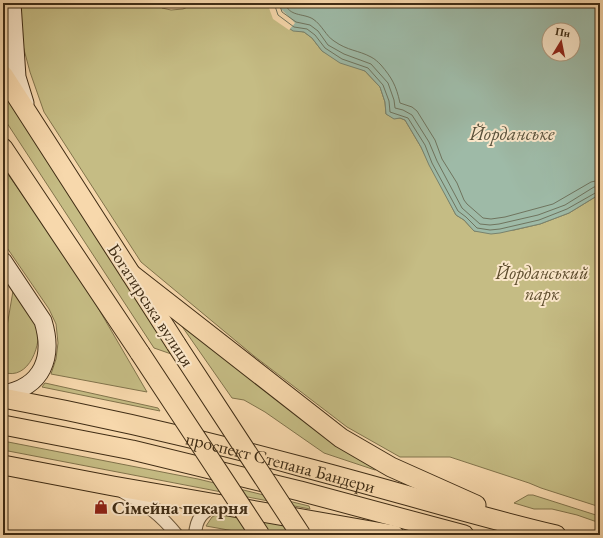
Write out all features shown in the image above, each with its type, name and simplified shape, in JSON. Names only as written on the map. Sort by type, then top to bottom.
[{"type":"main road","points":[[12,3],[17,77],[27,111]]},
{"type":"main road","name":"Богатирська вулиця","points":[[3,75],[301,535]]},
{"type":"main road","name":"Богатирська вулиця","points":[[3,148],[140,352],[260,535]]},
{"type":"main road","points":[[3,261],[43,321],[46,331],[47,345],[43,366],[37,378],[19,390],[3,394]]},
{"type":"main road","points":[[131,274],[341,438],[391,467],[528,528]]},
{"type":"main road","name":"проспект Степана Бандери","points":[[3,398],[145,427],[303,467],[556,535]]},
{"type":"main road","name":"проспект Степана Бандери","points":[[3,425],[132,450],[300,491],[464,535]]},
{"type":"main road","points":[[3,465],[394,535]]},
{"type":"street","points":[[114,486],[162,517],[178,535]]},
{"type":"street","points":[[195,535],[199,518],[204,511],[216,504]]},
{"type":"green space","name":"Йорданський парк","points":[[20,3],[158,3],[162,8],[171,10],[183,9],[196,3],[270,3],[272,13],[293,30],[304,32],[312,38],[322,51],[365,71],[380,87],[385,102],[386,114],[394,118],[405,120],[421,147],[456,215],[464,220],[474,231],[514,230],[540,224],[569,213],[600,194],[600,507],[450,457],[400,457],[347,427],[254,356],[141,262],[44,112],[30,72],[22,42]]},
{"type":"green space","points":[[3,85],[177,356],[154,348],[3,117]]},
{"type":"green space","points":[[3,167],[80,277],[147,392],[51,374],[56,359],[58,343],[56,324],[49,309],[3,242]]},
{"type":"green space","points":[[13,291],[37,323],[38,340],[36,350],[27,366],[12,374],[3,372],[3,338],[5,338]]},
{"type":"green space","points":[[172,312],[380,468],[375,470],[324,453],[265,412],[244,400],[232,398]]},
{"type":"green space","points":[[45,383],[158,408],[160,411],[42,387]]},
{"type":"green space","points":[[3,441],[198,479],[309,506],[310,509],[3,450]]},
{"type":"green space","points":[[528,495],[533,495],[600,516],[600,523],[577,515],[552,509],[534,509],[514,503]]},
{"type":"green space","points":[[220,513],[355,535],[256,535],[206,526],[212,517]]},
{"type":"water","name":"Йорданське","points":[[270,3],[600,3],[600,194],[569,213],[540,224],[491,234],[474,231],[464,220],[456,215],[421,147],[405,120],[400,118],[394,119],[386,114],[385,102],[380,87],[365,71],[340,63],[322,51],[312,38],[304,32],[293,31],[275,18]]},
{"type":"pier","points":[[275,3],[295,23],[289,30],[273,19],[269,8]]},
{"type":"place","name":"Сімейна пекарня","points":[[101,507]]}]
